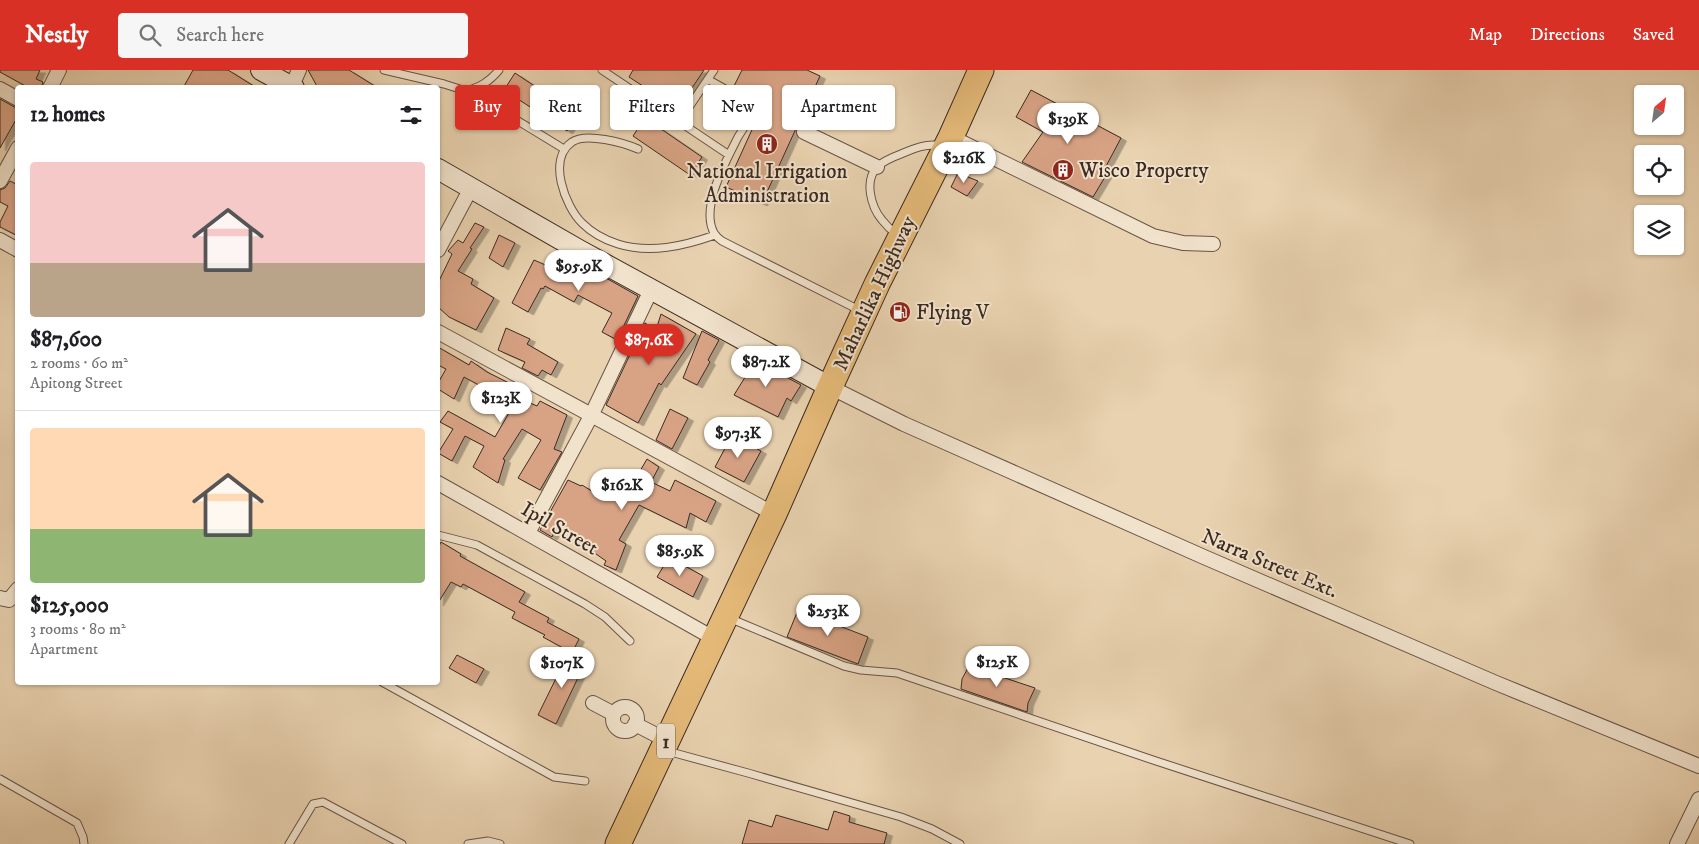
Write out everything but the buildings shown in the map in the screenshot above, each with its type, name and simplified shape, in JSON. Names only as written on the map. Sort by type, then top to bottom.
[{"type":"highway","name":"Maharlika Highway","points":[[618,844],[774,514],[864,312],[948,142],[981,70]]},
{"type":"street","points":[[52,85],[59,70]]},
{"type":"street","points":[[261,70],[294,83]]},
{"type":"street","points":[[0,89],[15,97]]},
{"type":"street","points":[[804,132],[877,168]]},
{"type":"street","points":[[948,142],[1153,236],[1183,243],[1213,244]]},
{"type":"street","points":[[0,181],[15,154]]},
{"type":"street","points":[[440,170],[652,290],[830,387]]},
{"type":"street","points":[[440,246],[472,188]]},
{"type":"street","points":[[0,240],[15,248]]},
{"type":"street","points":[[528,533],[591,416],[652,290]]},
{"type":"street","points":[[440,333],[774,514]]},
{"type":"street","name":"Narra Street Ext.","points":[[830,387],[904,424],[1204,558],[1496,683],[1699,766]]},
{"type":"street","name":"Ipil Street","points":[[440,483],[715,639]]},
{"type":"street","points":[[3,599],[9,600],[15,593]]},
{"type":"street","points":[[593,703],[614,714],[614,723],[619,729],[628,730],[635,724],[664,745]]},
{"type":"street","points":[[1677,844],[1699,799]]},
{"type":"lane","points":[[384,70],[455,88]]},
{"type":"lane","points":[[481,85],[491,80],[499,70]]},
{"type":"lane","points":[[602,70],[624,85]]},
{"type":"lane","points":[[614,78],[618,70]]},
{"type":"lane","points":[[693,102],[714,70]]},
{"type":"lane","points":[[708,80],[745,100],[752,108],[750,117],[729,155],[714,192],[710,208],[710,222],[714,235],[722,241],[864,312]]},
{"type":"lane","points":[[520,122],[564,149]]},
{"type":"lane","points":[[691,130],[729,155]]},
{"type":"lane","points":[[638,149],[627,144],[605,139],[588,138],[573,140],[564,149],[560,158],[560,168],[567,202],[582,223],[619,245],[644,248],[678,246],[693,243],[714,235]]},
{"type":"lane","points":[[900,238],[882,221],[871,198],[871,180],[877,168],[885,161],[920,146],[948,142]]},
{"type":"lane","points":[[440,536],[477,545],[585,604],[605,617],[630,641]]},
{"type":"lane","points":[[726,616],[844,666],[861,670],[897,673],[1156,761],[1410,844]]},
{"type":"lane","points":[[387,685],[554,777],[585,781]]},
{"type":"lane","points":[[664,745],[748,773],[901,817],[932,829],[960,844]]},
{"type":"lane","points":[[0,779],[77,823],[84,837],[84,844]]},
{"type":"lane","points":[[289,844],[312,804],[323,802],[402,844]]},
{"type":"lane","points":[[468,844],[488,841],[500,844]]},
{"type":"place","name":"National Irrigation Administration","points":[[767,144]]},
{"type":"place","name":"Wisco Property","points":[[1063,170]]},
{"type":"place","name":"Flying V","points":[[900,312]]}]
